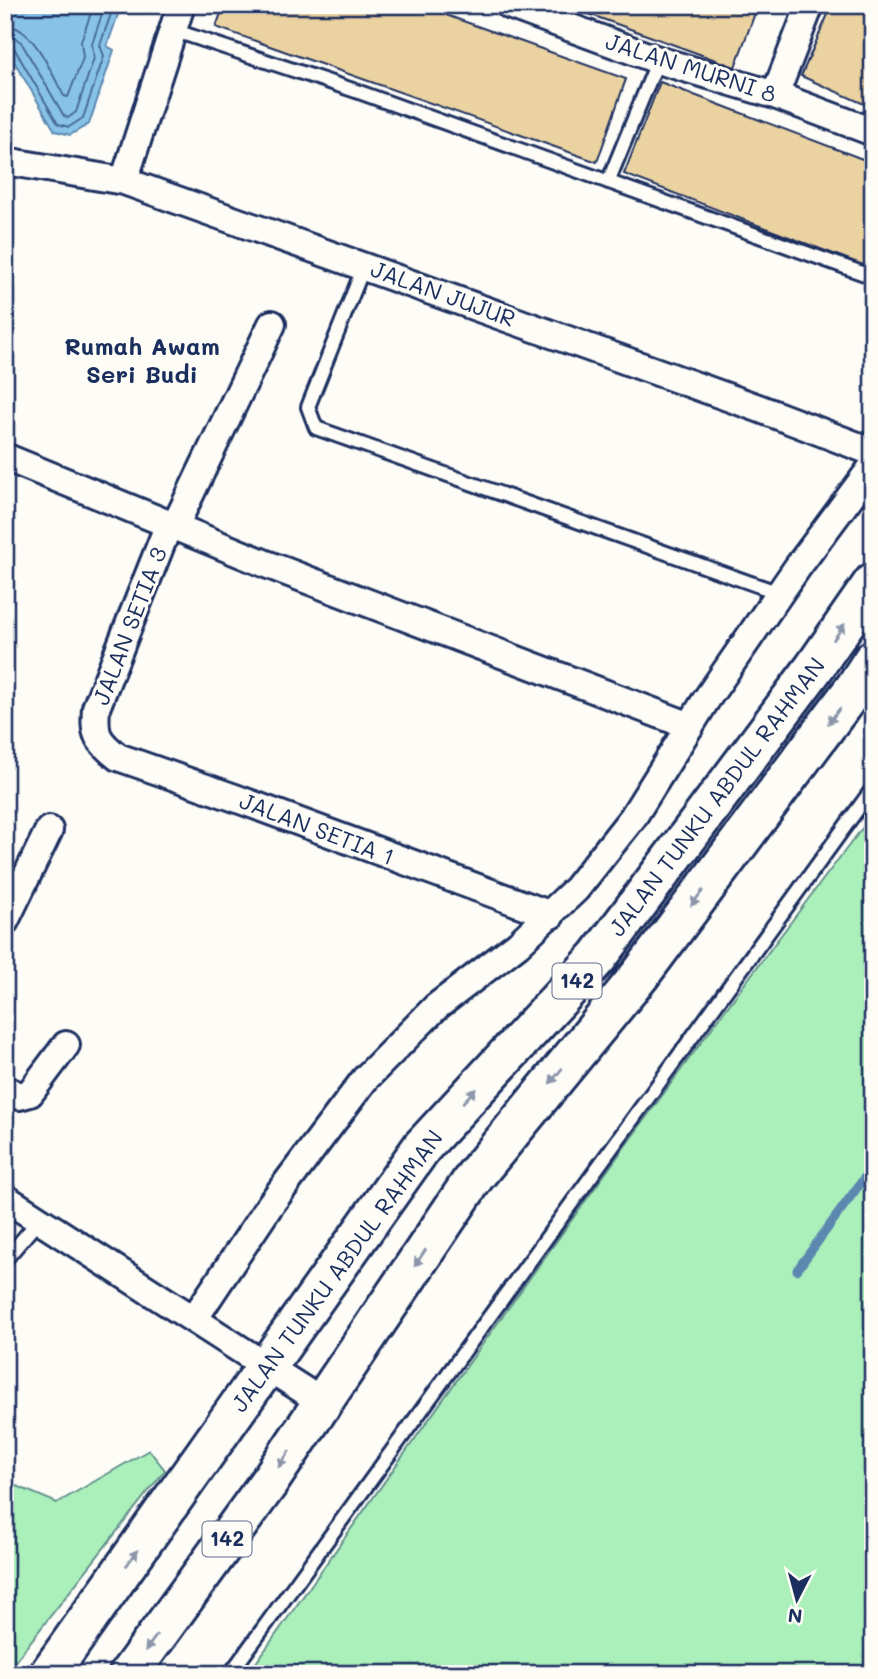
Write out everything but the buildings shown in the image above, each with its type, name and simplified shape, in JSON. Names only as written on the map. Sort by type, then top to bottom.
[{"type":"main road","name":"JALAN TUNKU ABDUL RAHMAN","points":[[49,1674],[422,1147],[598,957],[814,668],[873,583]]},
{"type":"main road","name":"JALAN TUNKU ABDUL RAHMAN","points":[[129,1674],[269,1482],[475,1176],[640,975],[873,660]]},
{"type":"street","name":"JALAN MURNI 8","points":[[509,5],[658,60],[775,95],[873,132]]},
{"type":"street","points":[[775,95],[810,5]]},
{"type":"street","points":[[124,181],[177,17]]},
{"type":"street","name":"JALAN JUJUR","points":[[5,161],[124,181],[758,408],[873,452]]},
{"type":"street","name":"JALAN SETIA 3","points":[[94,729],[96,708],[172,525],[272,324]]},
{"type":"street","points":[[5,457],[266,564],[690,726]]},
{"type":"street","points":[[194,1320],[270,1205],[365,1079],[436,1007],[518,944],[576,889],[633,817],[779,593],[873,466]]},
{"type":"street","name":"JALAN SETIA 1","points":[[94,729],[102,745],[118,757],[235,797],[551,915]]},
{"type":"street","points":[[5,921],[49,830]]},
{"type":"street","points":[[5,1089],[19,1097],[30,1093],[66,1045]]},
{"type":"street","points":[[5,1198],[322,1402]]},
{"type":"lane","points":[[177,17],[359,92],[873,277]]},
{"type":"lane","points":[[608,182],[658,60]]},
{"type":"lane","points":[[364,266],[308,407],[316,428],[779,593]]},
{"type":"lane","points":[[230,1674],[873,788]]},
{"type":"lane","points":[[5,1260],[39,1220]]},
{"type":"green space","points":[[873,814],[873,1674],[248,1674],[634,1133]]},
{"type":"green space","points":[[149,1450],[165,1470],[5,1674],[5,1481],[57,1503]]},
{"type":"water","points":[[5,5],[108,5],[120,9],[107,46],[114,50],[89,124],[70,135],[55,131],[5,46]]},
{"type":"waterway","points":[[797,1270],[873,1166]]},
{"type":"district","name":"Rumah Awam Seri Budi","points":[[142,361]]}]
